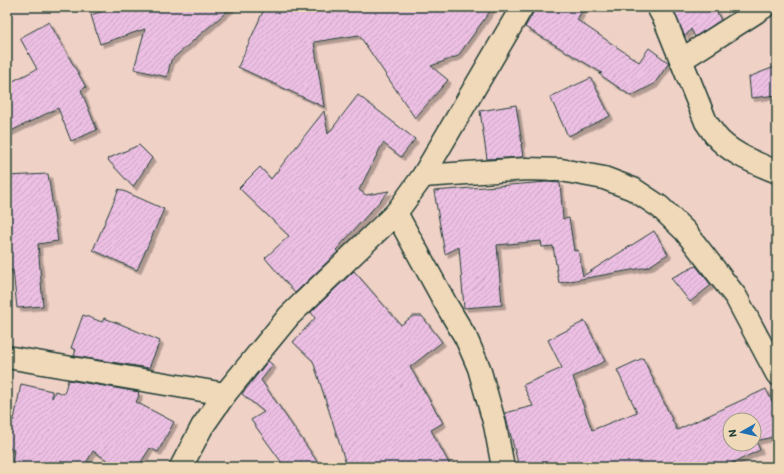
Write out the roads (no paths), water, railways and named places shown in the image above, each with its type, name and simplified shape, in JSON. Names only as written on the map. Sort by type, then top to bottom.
[{"type":"street","points":[[181,467],[202,427],[225,394],[289,316],[396,212],[423,176],[522,7]]},
{"type":"street","points":[[658,7],[665,20],[706,122],[716,136],[727,146],[746,158],[777,172]]},
{"type":"street","points":[[681,60],[764,7]]},
{"type":"street","points":[[423,176],[527,169],[561,170],[604,178],[632,189],[660,207],[685,231],[736,297],[777,374]]},
{"type":"street","points":[[396,212],[466,338],[479,368],[495,425],[503,467]]},
{"type":"street","points":[[7,357],[225,394]]}]
